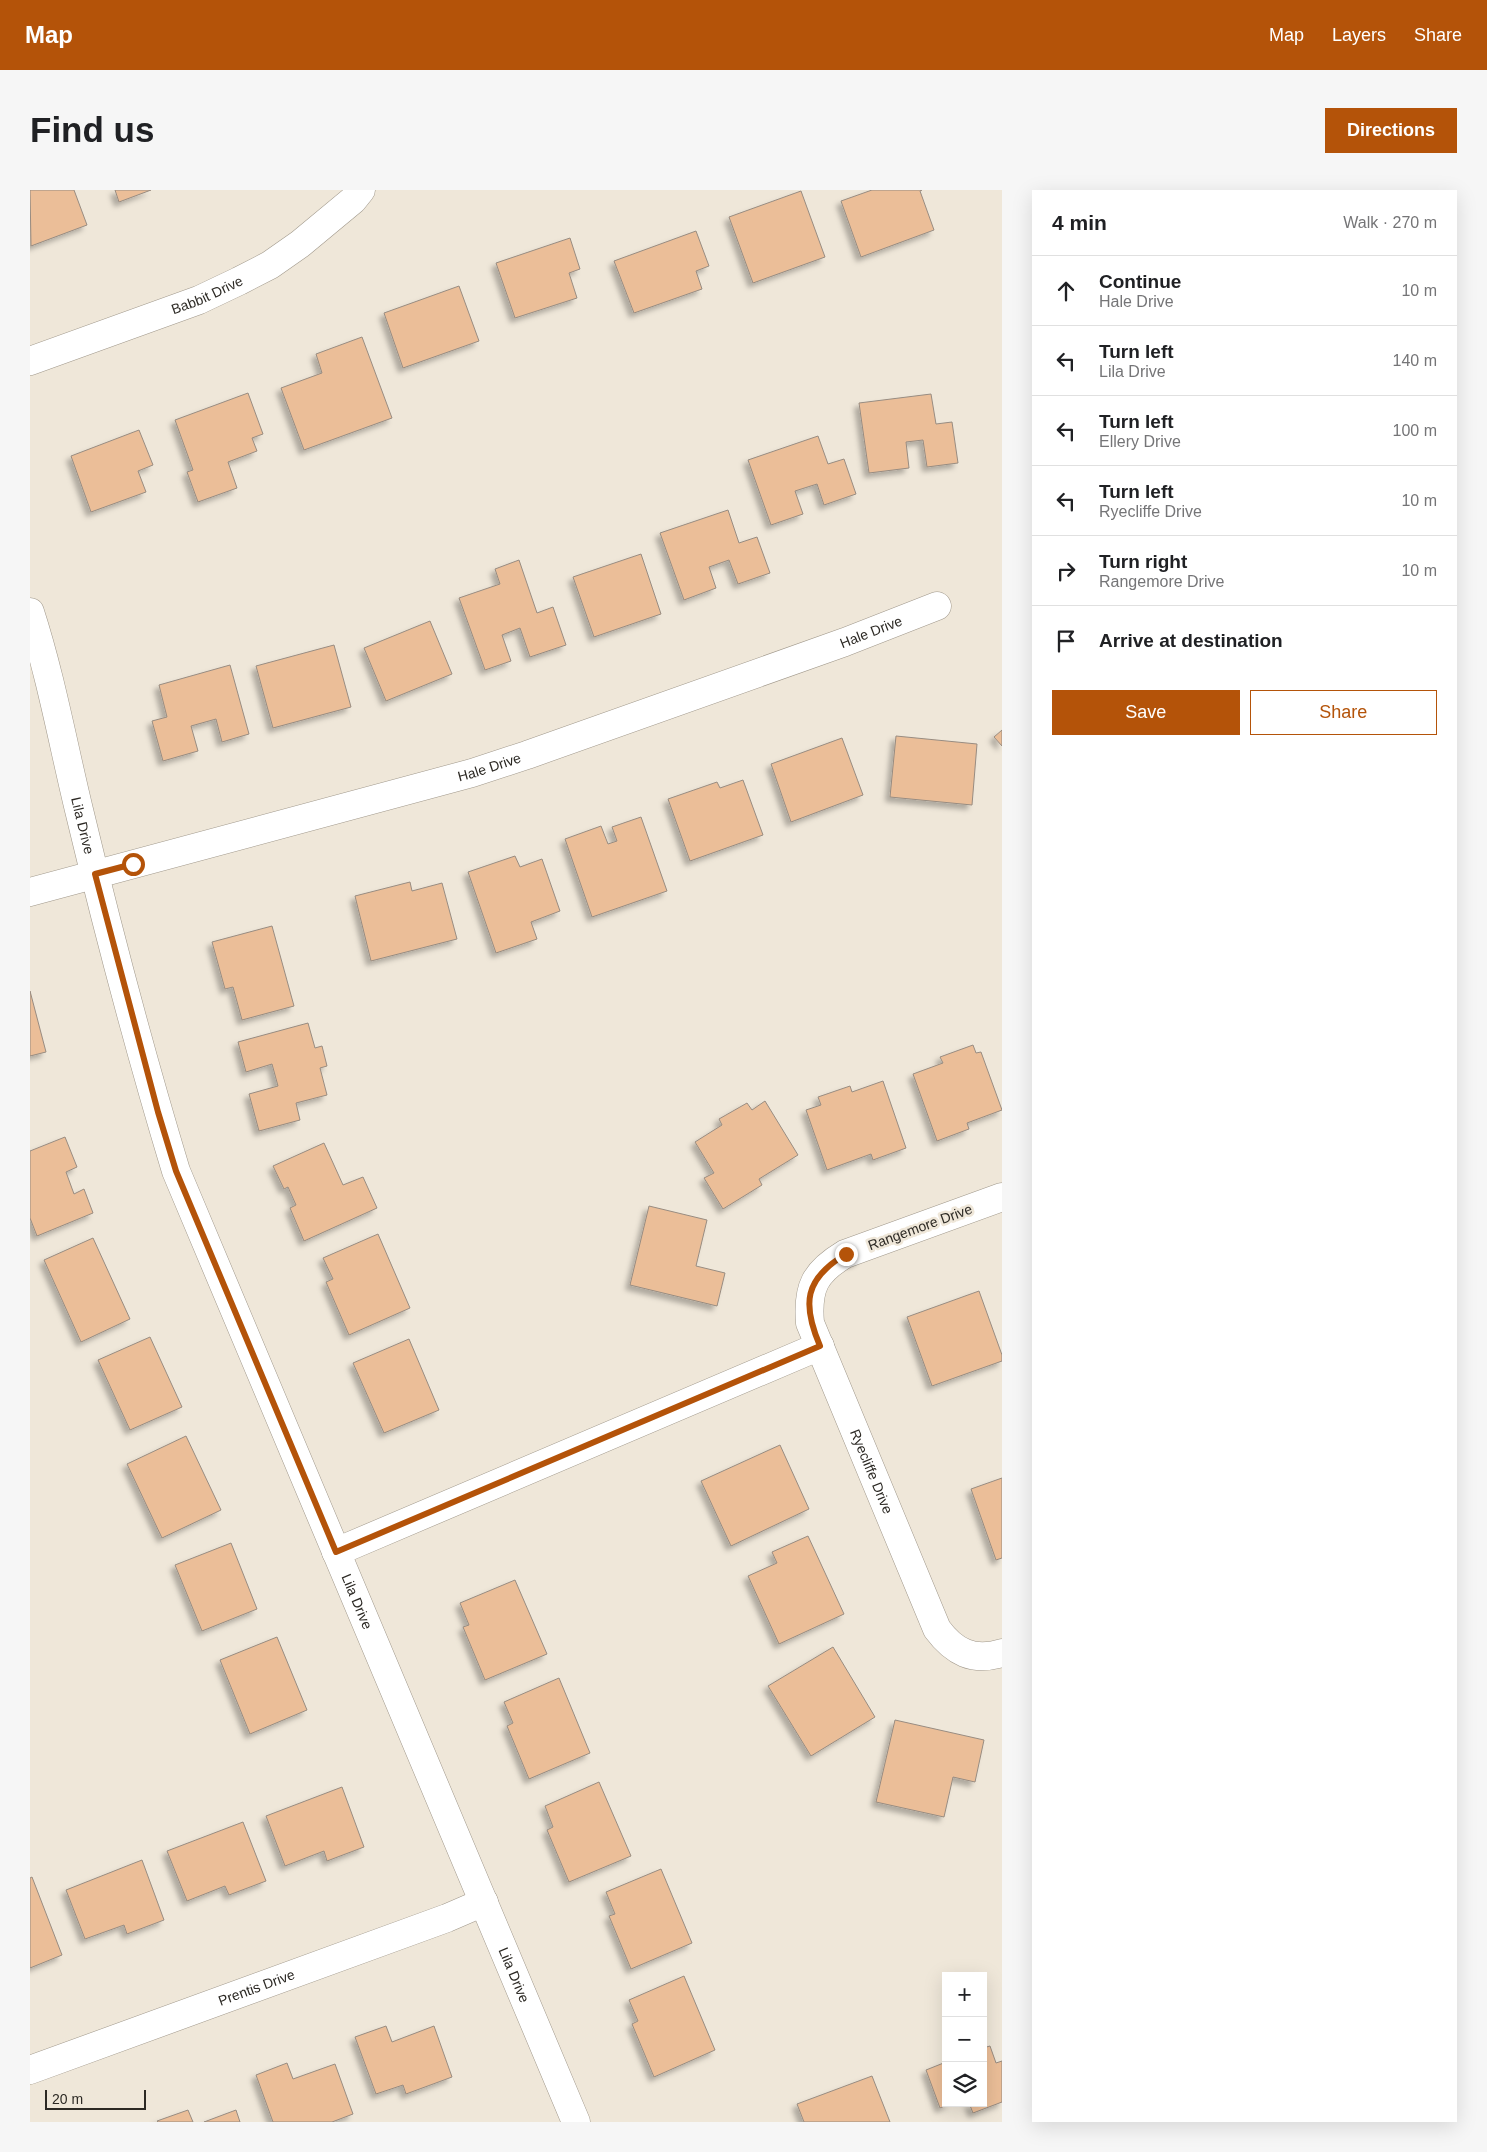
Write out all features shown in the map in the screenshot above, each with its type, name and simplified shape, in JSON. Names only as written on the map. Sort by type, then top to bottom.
[{"type":"street","name":"Babbit Drive","points":[[30,360],[199,300],[239,282],[270,265],[300,244],[353,200],[361,190]]},
{"type":"street","name":"Hale Drive","points":[[30,892],[472,772],[527,755],[835,645],[937,606]]},
{"type":"street","name":"Lila Drive","points":[[30,612],[41,645],[95,874],[158,1112],[176,1171],[576,2122]]},
{"type":"street","name":"Rangemore Drive","points":[[816,1278],[828,1264],[846,1254],[1002,1197]]},
{"type":"street","name":"Ryecliffe Drive","points":[[816,1278],[808,1301],[810,1323],[937,1629],[948,1644],[963,1653],[981,1657],[1002,1653]]},
{"type":"street","points":[[336,1552],[820,1346]]},
{"type":"street","name":"Prentis Drive","points":[[30,2070],[447,1918],[484,1902]]},
{"type":"building","points":[[30,190],[74,190],[87,225],[31,246]]},
{"type":"building","points":[[115,190],[151,190],[119,202]]},
{"type":"building","points":[[872,190],[922,190],[920,191],[934,230],[861,257],[841,201]]},
{"type":"building","points":[[801,191],[825,257],[753,283],[729,217]]},
{"type":"building","points":[[696,231],[709,266],[696,271],[702,289],[634,313],[614,261]]},
{"type":"building","points":[[570,238],[580,269],[569,273],[577,298],[515,318],[496,263]]},
{"type":"building","points":[[459,286],[479,341],[403,368],[384,313]]},
{"type":"building","points":[[362,337],[392,418],[304,450],[281,388],[322,373],[316,354]]},
{"type":"building","points":[[248,393],[263,434],[252,438],[257,451],[228,462],[237,488],[198,502],[187,472],[193,470],[175,420]]},
{"type":"building","points":[[931,394],[936,424],[952,422],[958,463],[927,467],[923,440],[906,442],[909,468],[869,473],[859,403]]},
{"type":"building","points":[[139,430],[153,465],[138,471],[146,492],[91,512],[71,456]]},
{"type":"building","points":[[818,436],[828,464],[844,459],[856,494],[824,505],[817,484],[795,491],[803,514],[771,525],[748,460]]},
{"type":"building","points":[[728,510],[739,543],[757,537],[770,573],[738,584],[729,560],[709,567],[716,588],[684,600],[660,533]]},
{"type":"building","points":[[641,554],[661,614],[594,637],[573,577]]},
{"type":"building","points":[[519,560],[537,613],[553,607],[566,645],[530,657],[520,628],[502,635],[511,661],[485,670],[459,598],[500,584],[495,569]]},
{"type":"building","points":[[430,621],[452,674],[386,701],[364,648]]},
{"type":"building","points":[[334,645],[351,707],[273,728],[256,666]]},
{"type":"building","points":[[230,665],[249,734],[222,742],[216,719],[191,726],[198,751],[163,761],[152,721],[167,717],[159,685]]},
{"type":"building","points":[[1002,730],[1002,746],[994,737]]},
{"type":"building","points":[[896,736],[977,744],[972,805],[890,797]]},
{"type":"building","points":[[842,738],[863,795],[791,822],[771,764]]},
{"type":"building","points":[[743,780],[763,835],[690,861],[668,799],[717,782],[720,788]]},
{"type":"building","points":[[641,817],[667,891],[592,917],[565,839],[601,826],[608,844],[617,841],[612,827]]},
{"type":"building","points":[[515,856],[520,867],[542,859],[560,911],[531,922],[537,939],[496,953],[468,872]]},
{"type":"building","points":[[410,882],[412,891],[442,883],[457,939],[371,961],[355,896]]},
{"type":"building","points":[[272,926],[294,1006],[242,1020],[233,987],[225,989],[212,942]]},
{"type":"building","points":[[30,991],[46,1052],[30,1056]]},
{"type":"building","points":[[308,1023],[315,1048],[322,1046],[327,1066],[320,1068],[327,1095],[296,1103],[300,1120],[259,1131],[249,1094],[278,1086],[272,1064],[246,1072],[238,1042]]},
{"type":"building","points":[[973,1045],[976,1053],[981,1052],[1002,1110],[967,1123],[969,1129],[937,1141],[913,1074],[943,1063],[940,1057]]},
{"type":"building","points":[[883,1081],[906,1148],[873,1160],[871,1154],[827,1170],[806,1110],[821,1105],[818,1097],[850,1086],[852,1092]]},
{"type":"building","points":[[765,1101],[798,1155],[759,1179],[762,1185],[723,1209],[704,1178],[714,1173],[695,1142],[722,1125],[719,1119],[747,1103],[752,1110]]},
{"type":"building","points":[[65,1137],[77,1167],[66,1172],[74,1194],[84,1189],[93,1213],[37,1236],[30,1218],[30,1151]]},
{"type":"building","points":[[324,1143],[343,1185],[363,1177],[377,1208],[304,1241],[290,1208],[296,1205],[288,1187],[284,1189],[273,1166]]},
{"type":"building","points":[[649,1206],[707,1220],[696,1266],[725,1273],[717,1306],[630,1285]]},
{"type":"building","points":[[378,1234],[410,1308],[349,1335],[326,1282],[333,1279],[323,1258]]},
{"type":"building","points":[[93,1238],[130,1319],[81,1342],[44,1260]]},
{"type":"building","points":[[979,1291],[1002,1355],[1002,1361],[932,1386],[907,1317]]},
{"type":"building","points":[[150,1337],[182,1407],[130,1430],[98,1360]]},
{"type":"building","points":[[409,1339],[439,1410],[384,1433],[353,1363]]},
{"type":"building","points":[[186,1436],[221,1510],[162,1538],[127,1464]]},
{"type":"building","points":[[780,1445],[809,1509],[731,1546],[701,1481]]},
{"type":"building","points":[[1002,1478],[1002,1558],[996,1560],[971,1489]]},
{"type":"building","points":[[808,1536],[844,1614],[779,1644],[748,1576],[777,1563],[772,1552]]},
{"type":"building","points":[[231,1543],[257,1609],[202,1631],[175,1565]]},
{"type":"building","points":[[515,1580],[547,1654],[485,1680],[463,1627],[469,1625],[460,1603]]},
{"type":"building","points":[[277,1637],[307,1710],[250,1734],[220,1660]]},
{"type":"building","points":[[833,1647],[875,1717],[811,1756],[768,1686]]},
{"type":"building","points":[[559,1678],[590,1753],[529,1779],[507,1726],[513,1723],[504,1702]]},
{"type":"building","points":[[895,1720],[984,1740],[975,1782],[953,1777],[944,1817],[876,1802]]},
{"type":"building","points":[[599,1782],[631,1856],[569,1882],[547,1830],[553,1827],[545,1806]]},
{"type":"building","points":[[342,1787],[364,1847],[327,1861],[324,1851],[285,1866],[266,1816]]},
{"type":"building","points":[[243,1822],[266,1881],[229,1895],[225,1886],[187,1901],[167,1851]]},
{"type":"building","points":[[142,1860],[164,1920],[127,1934],[124,1925],[85,1939],[66,1890]]},
{"type":"building","points":[[661,1869],[692,1943],[631,1969],[609,1916],[615,1914],[606,1892]]},
{"type":"building","points":[[32,1877],[62,1955],[30,1968],[30,1878]]},
{"type":"building","points":[[684,1976],[715,2050],[654,2077],[632,2024],[638,2021],[629,2000]]},
{"type":"building","points":[[386,2026],[392,2042],[434,2026],[452,2077],[406,2094],[403,2085],[376,2094],[355,2037]]},
{"type":"building","points":[[990,2046],[996,2063],[1002,2061],[1002,2102],[973,2113],[971,2107],[987,2107],[987,2047]]},
{"type":"building","points":[[287,2063],[293,2079],[335,2064],[353,2114],[332,2122],[273,2122],[256,2075]]},
{"type":"building","points":[[942,2064],[942,2107],[940,2108],[926,2070]]},
{"type":"building","points":[[872,2076],[890,2122],[804,2122],[797,2104]]},
{"type":"building","points":[[188,2110],[193,2122],[157,2121]]},
{"type":"building","points":[[236,2110],[240,2122],[204,2122]]},
{"type":"route","points":[[133,864],[95,874],[158,1112],[176,1171],[336,1552],[782,1364],[820,1346],[810,1323],[808,1301],[816,1278],[828,1264],[846,1254]]}]
